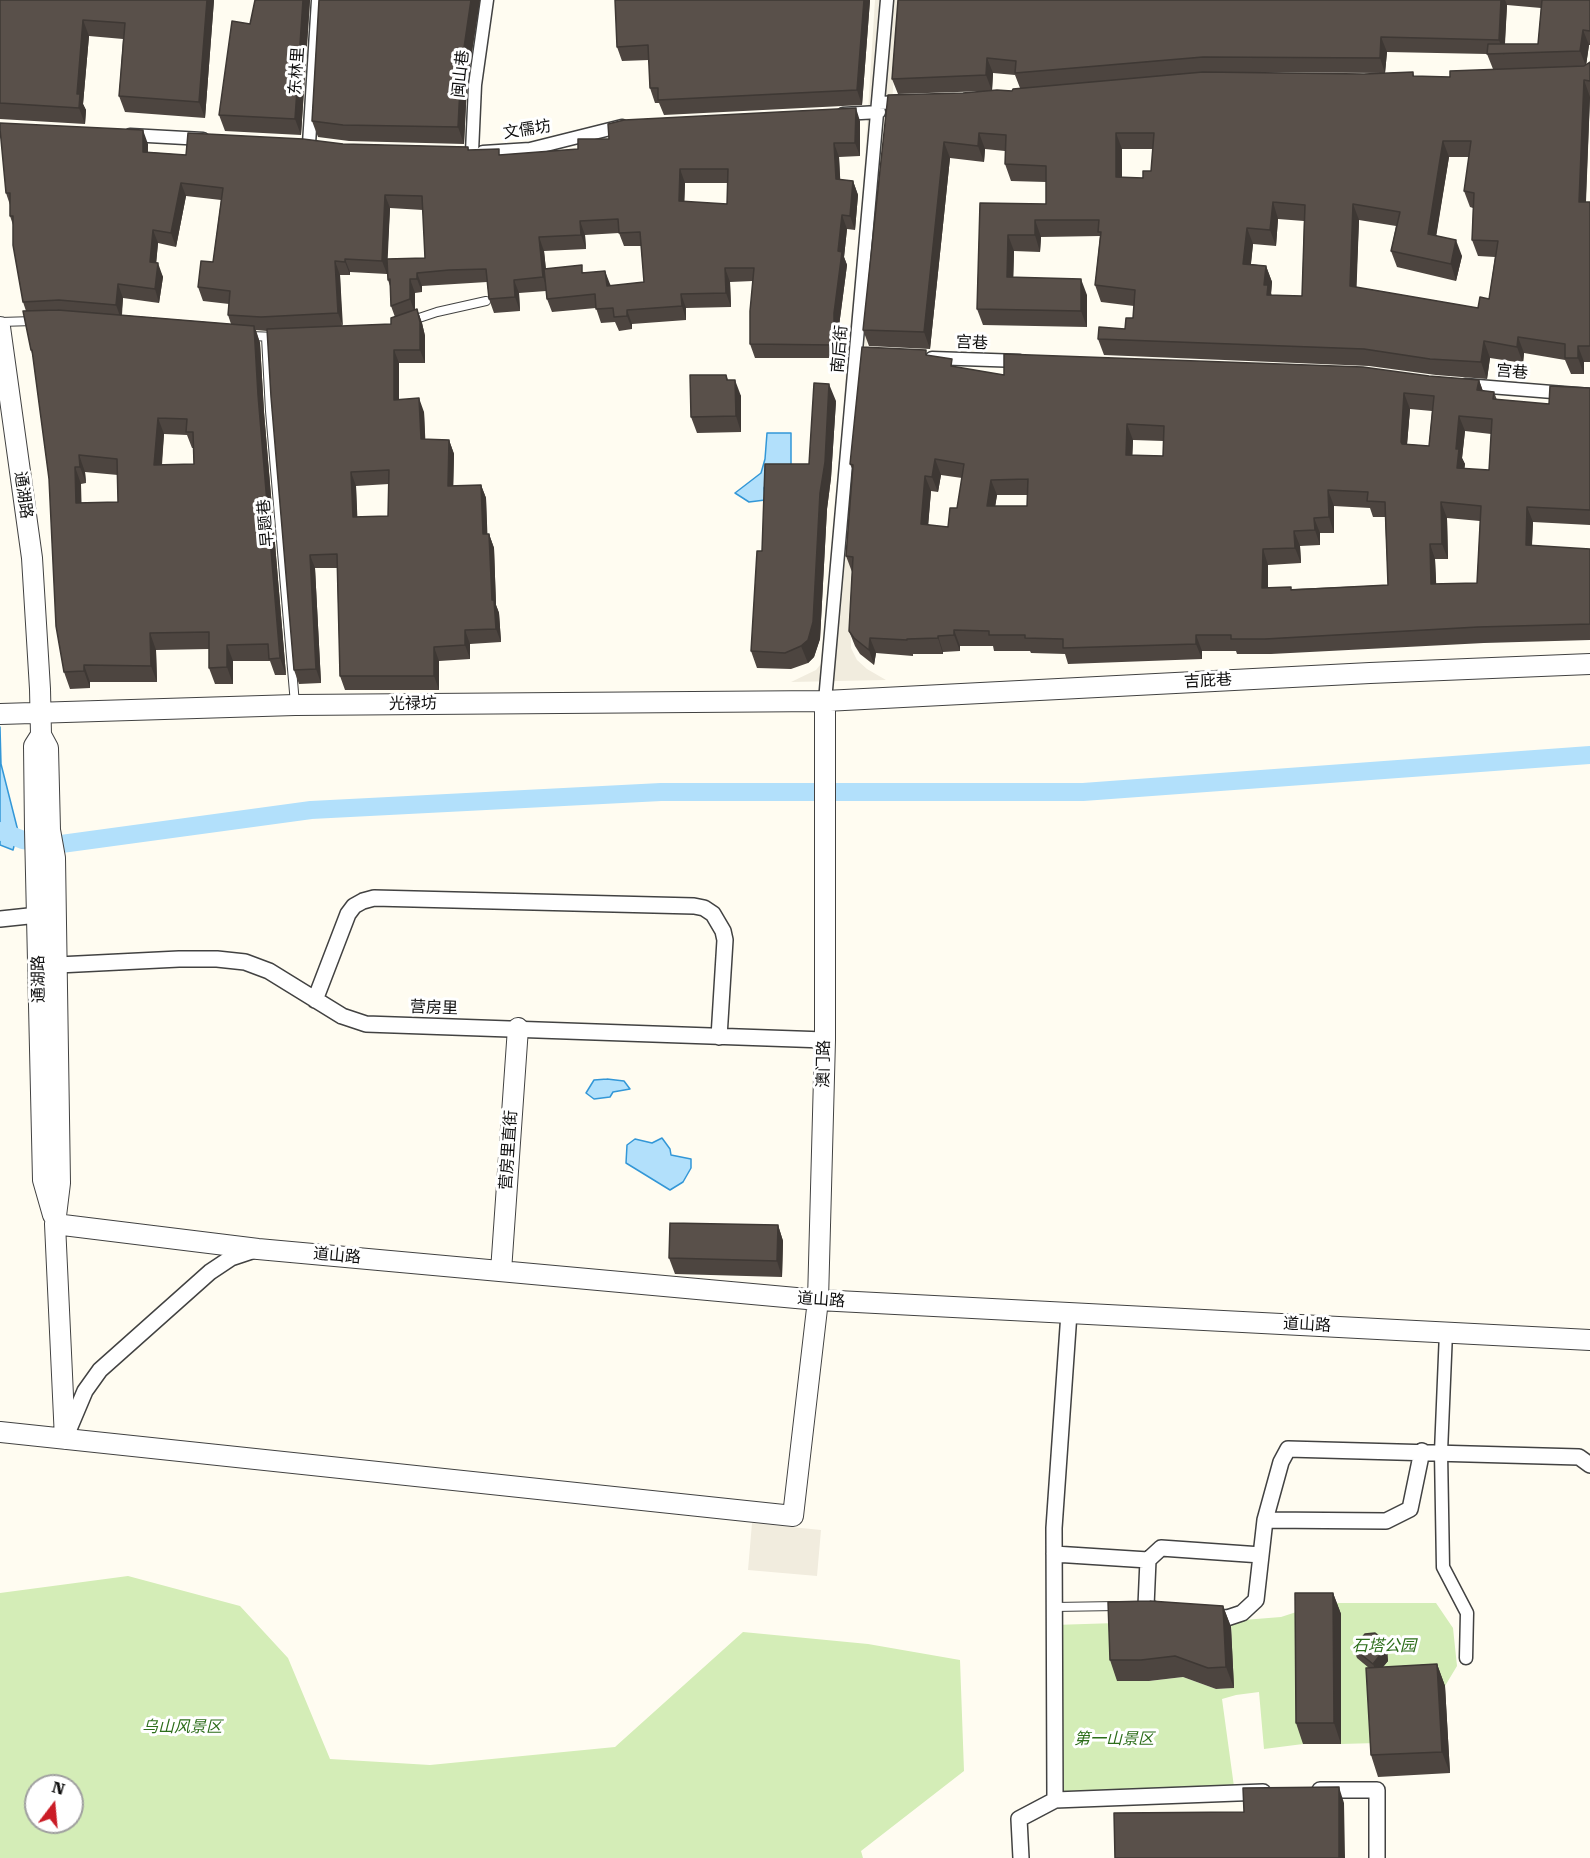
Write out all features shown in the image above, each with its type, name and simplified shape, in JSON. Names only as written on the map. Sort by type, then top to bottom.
[{"type":"street","name":"东林里","points":[[308,145],[318,0]]},
{"type":"street","name":"闽山巷","points":[[467,152],[487,0]]},
{"type":"street","name":"南后街","points":[[825,701],[861,354],[887,0]]},
{"type":"street","points":[[834,114],[914,102]]},
{"type":"street","name":"文儒坊","points":[[467,152],[530,149],[639,124]]},
{"type":"street","points":[[119,134],[214,139]]},
{"type":"street","name":"通湖路","points":[[0,327],[32,558],[41,735],[48,748],[42,830],[36,859],[43,1180],[55,1224]]},
{"type":"street","name":"宫巷","points":[[918,357],[1037,362]]},
{"type":"street","name":"宫巷","points":[[1456,384],[1590,395]]},
{"type":"street","name":"吉庇巷","points":[[825,701],[1590,664]]},
{"type":"street","name":"光禄坊","points":[[1,714],[296,705],[825,701]]},
{"type":"street","name":"澳门路","points":[[65,1439],[793,1516],[818,1300],[825,1040],[825,701]]},
{"type":"street","name":"通湖路","points":[[42,830],[55,858],[60,1183],[55,1224],[65,1439]]},
{"type":"street","points":[[315,1000],[348,914],[354,906],[363,901],[386,899],[694,906],[705,908],[712,914],[723,931],[725,940],[719,1037]]},
{"type":"street","points":[[0,919],[38,915]]},
{"type":"street","name":"营房里","points":[[57,965],[179,959],[232,960],[269,971],[342,1016],[366,1024],[825,1040]]},
{"type":"street","name":"营房里直街","points":[[501,1271],[518,1028]]},
{"type":"street","name":"道山路","points":[[55,1224],[258,1249],[818,1300],[1590,1340]]},
{"type":"street","points":[[0,1432],[65,1439],[85,1391],[100,1370],[210,1272],[231,1258],[258,1249]]},
{"type":"street","points":[[1055,1800],[1054,1516],[1069,1313]]},
{"type":"street","points":[[1446,1332],[1441,1452],[1443,1567],[1467,1613],[1466,1658]]},
{"type":"street","points":[[1194,1615],[1227,1618],[1242,1613],[1256,1600],[1265,1520],[1281,1462],[1288,1449],[1579,1456],[1590,1465]]},
{"type":"street","points":[[1265,1520],[1386,1521],[1410,1509],[1422,1451]]},
{"type":"street","points":[[1172,1614],[1140,1606],[1148,1560],[1161,1548],[1261,1555]]},
{"type":"street","points":[[1054,1554],[1148,1560]]},
{"type":"street","points":[[1305,1791],[1377,1790],[1377,1858]]},
{"type":"street","points":[[1021,1858],[1019,1819],[1055,1800],[1282,1792]]},
{"type":"lane","points":[[405,322],[486,301]]},
{"type":"lane","points":[[0,322],[43,320]]},
{"type":"lane","points":[[245,336],[266,338],[289,336]]},
{"type":"lane","name":"早题巷","points":[[266,338],[270,411],[296,705]]},
{"type":"lane","points":[[1054,1607],[1123,1606]]},
{"type":"green space","name":"乌山风景区","points":[[128,1576],[240,1606],[288,1658],[330,1759],[430,1765],[615,1747],[743,1632],[868,1644],[960,1660],[964,1771],[861,1851],[863,1858],[0,1858],[0,1593]]},
{"type":"green space","points":[[1324,1603],[1436,1603],[1453,1628],[1457,1666],[1445,1686],[1374,1689],[1377,1743],[1341,1744],[1341,1615],[1303,1615],[1303,1744],[1264,1749],[1259,1692],[1236,1695],[1222,1699],[1235,1794],[1055,1800],[1054,1625],[1116,1623],[1117,1681],[1149,1681],[1183,1677],[1216,1689],[1233,1688],[1231,1621],[1281,1617]]},
{"type":"shaded area","points":[[875,0],[899,0],[892,103],[866,355],[851,551],[851,648],[857,660],[886,680],[791,682],[816,670],[825,659],[846,368],[862,205]]},
{"type":"shaded area","points":[[752,1523],[821,1530],[817,1576],[748,1570]]},
{"type":"water","points":[[767,433],[791,433],[791,474],[771,471],[764,488],[765,500],[749,502],[735,493],[761,473],[765,459]]},
{"type":"water","points":[[0,727],[1,764],[18,831],[13,850],[0,845]]},
{"type":"water","points":[[594,1080],[624,1081],[630,1089],[613,1092],[610,1097],[594,1099],[586,1093]]},
{"type":"water","points":[[662,1138],[670,1149],[671,1155],[691,1159],[691,1168],[683,1182],[670,1190],[626,1163],[627,1145],[635,1139],[652,1143]]},
{"type":"building","points":[[0,0],[207,0],[199,102],[119,96],[125,23],[83,20],[77,94],[80,94],[79,108],[0,103]]},
{"type":"building","points":[[255,0],[303,0],[295,119],[219,115],[232,21],[250,24]]},
{"type":"building","points":[[319,0],[471,0],[461,68],[458,127],[343,125],[312,121]]},
{"type":"building","points":[[615,0],[864,0],[857,90],[658,100],[658,88],[650,88],[648,45],[617,47]]},
{"type":"building","points":[[898,0],[1501,0],[1499,40],[1381,37],[1380,58],[1203,57],[1015,73],[1016,61],[987,58],[986,75],[892,79]]},
{"type":"building","points":[[1542,0],[1590,0],[1590,31],[1583,30],[1580,51],[1487,54],[1488,44],[1538,44]]},
{"type":"building","points":[[1590,62],[1590,81],[1584,80],[1579,202],[1590,202],[1590,346],[1578,346],[1578,358],[1565,358],[1565,344],[1518,337],[1517,347],[1484,341],[1481,362],[1430,359],[1364,349],[1098,339],[1099,327],[1125,329],[1126,318],[1133,318],[1135,290],[1095,285],[1101,232],[1098,232],[1099,220],[1035,220],[1035,235],[1008,235],[1007,277],[1081,279],[1081,311],[977,309],[980,203],[1046,204],[1046,166],[1005,164],[1006,135],[979,133],[978,146],[944,142],[924,332],[863,330],[888,95],[1012,91],[1013,89],[1203,72],[1364,74],[1413,72],[1413,76],[1450,77],[1450,71],[1584,66]],"holes":[[[1116,133],[1154,133],[1151,171],[1143,171],[1143,178],[1116,177]],[[1443,141],[1471,141],[1464,191],[1474,193],[1472,240],[1498,241],[1489,299],[1480,297],[1478,308],[1350,286],[1353,204],[1400,212],[1391,251],[1451,264],[1456,240],[1428,234]],[[1273,202],[1305,205],[1302,296],[1267,295],[1268,285],[1264,285],[1266,266],[1243,264],[1247,228],[1270,230]]]},
{"type":"building","points":[[856,108],[855,143],[834,143],[836,179],[853,181],[850,216],[842,215],[838,251],[842,252],[834,313],[834,345],[750,344],[754,268],[725,268],[726,293],[681,294],[682,306],[627,310],[627,316],[614,317],[613,308],[596,309],[595,294],[547,299],[544,269],[582,265],[582,273],[605,271],[607,286],[644,282],[640,232],[619,233],[618,219],[580,221],[581,235],[539,237],[543,277],[514,280],[515,297],[489,299],[486,269],[449,270],[417,273],[417,279],[410,279],[410,299],[391,306],[387,259],[425,258],[422,196],[385,195],[382,261],[345,259],[345,262],[335,261],[338,313],[261,317],[228,315],[230,291],[198,287],[201,261],[213,262],[223,188],[181,183],[171,233],[153,230],[150,262],[158,263],[155,289],[118,284],[116,305],[59,300],[23,302],[13,245],[10,193],[6,193],[0,123],[143,130],[143,152],[186,155],[188,133],[303,139],[343,144],[468,147],[468,150],[499,149],[499,155],[578,149],[578,139],[609,139],[608,124],[624,120]],"holes":[[[680,169],[728,169],[727,204],[679,201]]]},
{"type":"building","points":[[417,309],[420,322],[420,350],[394,350],[394,400],[419,398],[421,439],[449,440],[448,486],[481,485],[483,534],[489,534],[492,600],[494,600],[496,629],[465,630],[465,645],[434,647],[434,676],[340,676],[337,554],[310,555],[316,669],[294,670],[267,329],[391,324],[391,318]],"holes":[[[389,470],[388,516],[353,517],[351,472]]]},
{"type":"building","points":[[58,310],[254,326],[280,658],[269,659],[268,644],[227,645],[227,667],[209,668],[209,632],[150,633],[151,666],[84,665],[84,671],[64,672],[56,626],[49,479],[32,350],[23,311]],"holes":[[[158,418],[187,419],[186,432],[193,432],[194,464],[154,465]],[[79,455],[117,459],[118,502],[76,503],[75,467],[80,467]]]},
{"type":"building","points":[[862,347],[926,350],[926,355],[952,359],[951,366],[1004,375],[1004,354],[1363,367],[1479,380],[1477,390],[1494,392],[1493,399],[1549,404],[1550,386],[1590,388],[1590,510],[1527,507],[1526,545],[1590,549],[1590,624],[1478,627],[1265,639],[1231,639],[1231,635],[1196,635],[1196,644],[1063,648],[1063,639],[1025,638],[1025,635],[989,635],[989,631],[954,630],[954,635],[938,636],[938,638],[907,640],[870,638],[869,650],[849,631],[853,557],[846,556],[853,465],[850,464]],"holes":[[[1404,393],[1434,396],[1429,446],[1402,444]],[[1459,416],[1492,419],[1489,470],[1457,468],[1459,449],[1456,449]],[[1127,424],[1164,426],[1163,456],[1126,455]],[[935,459],[964,464],[957,508],[950,508],[948,527],[921,524],[925,476],[932,477]],[[1028,479],[1027,506],[987,506],[991,480]],[[1328,490],[1368,492],[1367,501],[1385,502],[1388,585],[1291,590],[1291,587],[1262,588],[1263,549],[1295,548],[1294,531],[1315,530],[1314,518],[1329,517]],[[1441,502],[1481,506],[1477,583],[1431,584],[1430,544],[1442,544]]]},
{"type":"building","points":[[690,375],[726,375],[727,380],[735,380],[736,416],[691,417]]},
{"type":"building","points":[[814,383],[829,384],[813,622],[808,640],[801,646],[785,653],[751,651],[757,551],[762,551],[765,464],[809,464]]},
{"type":"building","points":[[670,1223],[778,1225],[777,1261],[669,1258]]},
{"type":"building","points":[[1295,1593],[1333,1593],[1334,1723],[1296,1723]]},
{"type":"building","points":[[1150,1601],[1223,1606],[1226,1667],[1208,1668],[1175,1656],[1141,1660],[1110,1660],[1108,1602]]},
{"type":"building","points":[[1375,1633],[1383,1639],[1384,1650],[1373,1664],[1353,1648],[1365,1634]]},
{"type":"building","points":[[1437,1664],[1442,1752],[1371,1755],[1366,1668]]},
{"type":"building","points":[[1339,1787],[1339,1858],[1115,1858],[1114,1813],[1244,1812],[1243,1788]]},
{"type":"waterway","points":[[0,831],[23,840],[54,845],[311,810],[661,792],[1083,792],[1590,755]]},
{"type":"park label","name":"石塔公园","points":[[1384,1646]]},
{"type":"park label","name":"第一山景区","points":[[1114,1739]]}]
